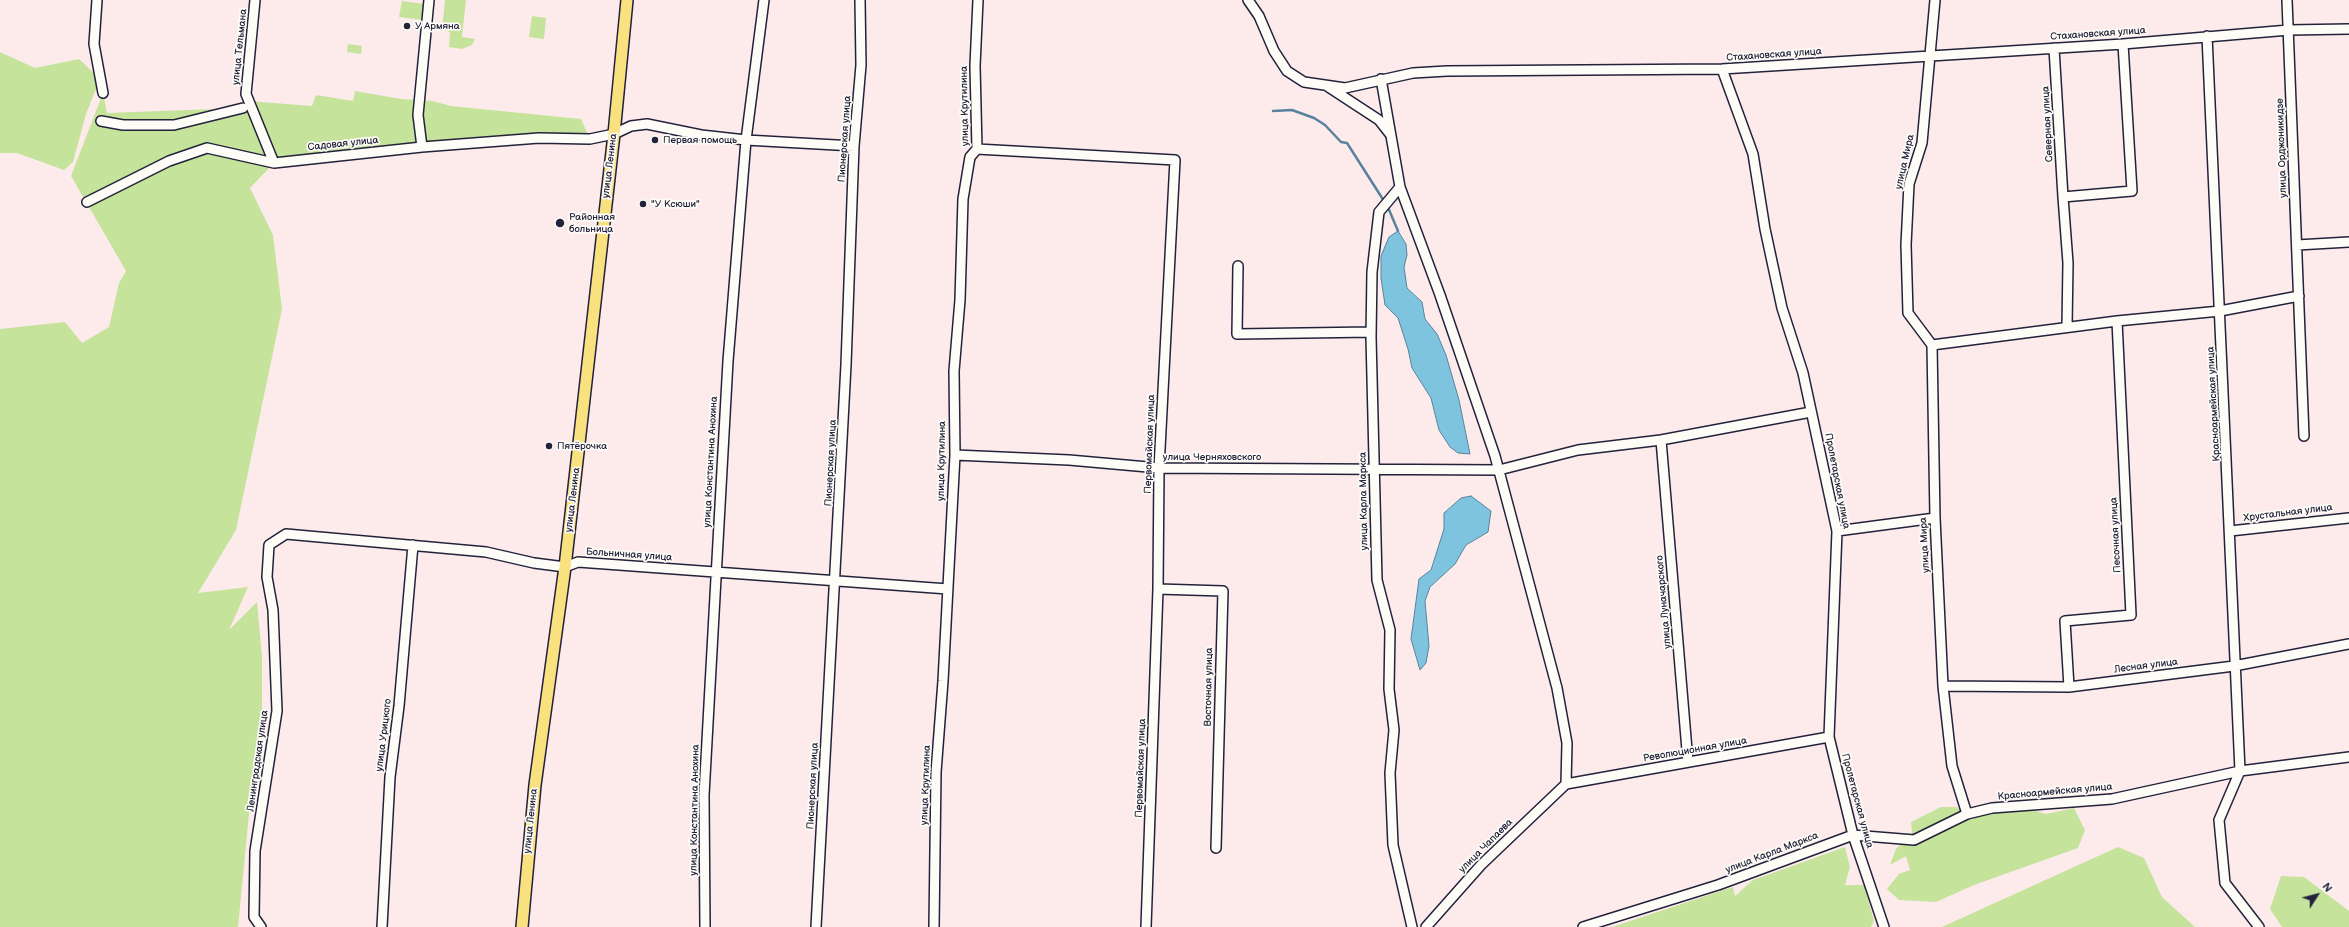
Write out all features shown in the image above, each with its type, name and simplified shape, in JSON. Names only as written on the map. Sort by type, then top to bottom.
[{"type":"main road","name":"улица Ленина","points":[[522,927],[535,785],[565,567],[614,134],[627,0]]},
{"type":"street","points":[[97,0],[94,44],[103,93]]},
{"type":"street","name":"улица Тельмана","points":[[255,0],[246,94],[274,163]]},
{"type":"street","points":[[422,146],[418,115],[429,0]]},
{"type":"street","name":"улица Константина Анохина","points":[[705,927],[704,794],[728,361],[746,140],[764,0]]},
{"type":"street","name":"Пионерская улица","points":[[816,927],[836,582],[854,146],[861,65],[860,0]]},
{"type":"street","name":"улица Крутилина","points":[[934,927],[936,772],[955,455],[954,372],[960,300],[963,199],[970,157],[978,149],[975,66],[978,0]]},
{"type":"street","name":"Стахановская улица","points":[[1248,0],[1259,16],[1274,51],[1286,72],[1304,82],[1345,88],[1413,73],[1447,71],[1722,69],[2123,44],[2289,30],[2349,28]]},
{"type":"street","name":"улица Мира","points":[[1935,0],[1922,143],[1909,184],[1906,245],[1908,313],[1932,345],[1935,518],[1943,686],[1952,766],[1967,814]]},
{"type":"street","name":"улица Орджоникидзе","points":[[2287,0],[2304,436]]},
{"type":"street","name":"Красноармейская улица","points":[[2207,36],[2230,531],[2234,666],[2240,770]]},
{"type":"street","points":[[2065,197],[2132,191],[2123,44]]},
{"type":"street","name":"Северная улица","points":[[2054,48],[2065,197],[2068,263],[2067,327]]},
{"type":"street","name":"Пролетарская улица","points":[[1722,69],[1753,154],[1765,229],[1782,308],[1803,373],[1837,531],[1829,738],[1853,835],[1884,927]]},
{"type":"street","points":[[1381,79],[1400,187],[1440,295],[1499,470],[1557,688],[1567,743],[1566,784]]},
{"type":"street","points":[[1324,84],[1379,120],[1392,136]]},
{"type":"street","points":[[101,121],[123,125],[174,125],[243,108]]},
{"type":"street","name":"Садовая улица","points":[[87,202],[169,162],[207,148],[274,163],[422,146],[538,138],[590,139],[614,134],[631,126],[647,124],[701,135],[746,140],[854,146]]},
{"type":"street","name":"Первомайская улица","points":[[978,149],[1175,160],[1159,468],[1158,589],[1146,927]]},
{"type":"street","name":"улица Карла Маркса","points":[[1400,187],[1379,212],[1372,272],[1371,332],[1377,580],[1390,630],[1389,689],[1394,730],[1390,773],[1393,845],[1412,927]]},
{"type":"street","points":[[2297,245],[2349,242]]},
{"type":"street","points":[[1238,266],[1237,334],[1371,332]]},
{"type":"street","points":[[1932,345],[2116,321],[2220,311],[2299,296]]},
{"type":"street","name":"Песочная улица","points":[[2069,687],[2065,621],[2131,615],[2116,321]]},
{"type":"street","points":[[1375,469],[1499,470],[1578,450],[1661,440],[1811,412]]},
{"type":"street","name":"улица Луначарского","points":[[1661,440],[1688,762]]},
{"type":"street","name":"улица Черняховского","points":[[955,455],[1069,460],[1159,468],[1375,469]]},
{"type":"street","points":[[1837,531],[1935,518]]},
{"type":"street","name":"Хрустальная улица","points":[[2230,531],[2349,518]]},
{"type":"street","name":"Больничная улица","points":[[286,534],[486,552],[534,564],[565,567],[578,562],[948,590]]},
{"type":"street","name":"Ленинградская улица","points":[[261,927],[254,917],[255,851],[277,711],[273,610],[266,577],[269,545],[286,534]]},
{"type":"street","name":"улица Урицкого","points":[[382,927],[390,777],[400,706],[413,545]]},
{"type":"street","name":"Восточная улица","points":[[1158,589],[1222,591],[1216,848]]},
{"type":"street","name":"Лесная улица","points":[[1943,686],[2069,687],[2234,666],[2349,644]]},
{"type":"street","name":"Революционная улица","points":[[1566,784],[1829,738]]},
{"type":"street","name":"Красноармейская улица","points":[[1967,814],[1992,808],[2112,799],[2240,770],[2349,757]]},
{"type":"street","points":[[2240,770],[2219,820],[2224,883],[2259,927]]},
{"type":"street","name":"улица Чапаева","points":[[1426,927],[1480,865],[1566,784]]},
{"type":"street","name":"улица Карла Маркса","points":[[1583,927],[1718,885],[1853,835],[1914,840],[1967,814]]},
{"type":"green space","points":[[445,0],[466,0],[462,37],[475,39],[472,45],[462,49],[449,47],[450,32],[442,30]]},
{"type":"green space","points":[[402,1],[425,4],[423,20],[399,17]]},
{"type":"green space","points":[[532,16],[546,18],[544,39],[529,37]]},
{"type":"green space","points":[[348,44],[362,46],[361,54],[347,52]]},
{"type":"green space","points":[[0,52],[35,68],[79,59],[100,79],[86,114],[73,162],[64,170],[17,153],[0,153]]},
{"type":"green space","points":[[355,91],[401,99],[432,101],[451,106],[581,119],[590,139],[539,138],[274,163],[250,188],[273,235],[282,309],[236,530],[198,593],[248,587],[229,630],[257,602],[262,656],[262,711],[252,783],[238,927],[0,927],[0,329],[65,322],[82,343],[109,327],[119,283],[126,271],[71,176],[103,93],[107,113],[243,108],[248,101],[312,106],[316,95],[353,101]]},
{"type":"green space","points":[[2019,806],[2046,814],[2074,808],[2085,830],[2078,848],[1974,885],[1936,902],[1899,900],[1887,889],[1899,874],[1910,870],[1906,856],[1890,865],[1896,849],[1912,833],[1911,822],[1941,807],[1956,807],[1967,814]]},
{"type":"green space","points":[[1845,847],[1850,867],[1845,885],[1864,885],[1874,921],[1871,927],[1612,927],[1733,887],[1735,896],[1753,880]]},
{"type":"green space","points":[[2118,847],[2144,858],[2162,897],[2195,927],[1942,927]]},
{"type":"green space","points":[[2281,876],[2304,877],[2349,911],[2349,927],[2282,927],[2270,909]]},
{"type":"water","points":[[1398,231],[1406,244],[1407,255],[1404,267],[1407,288],[1422,302],[1425,319],[1437,334],[1446,355],[1459,400],[1470,454],[1458,453],[1450,447],[1439,430],[1431,398],[1412,368],[1408,349],[1398,318],[1385,305],[1381,278],[1381,256],[1389,237]]},
{"type":"water","points":[[1471,496],[1491,511],[1488,532],[1466,545],[1455,564],[1430,587],[1425,601],[1429,646],[1426,663],[1420,670],[1411,639],[1419,579],[1431,570],[1444,529],[1444,513],[1461,498]]},
{"type":"waterway","points":[[1273,111],[1292,110],[1314,118],[1325,125],[1341,142],[1347,143],[1384,201]]},
{"type":"waterway","points":[[1387,205],[1398,231]]},
{"type":"place","name":"У Армяна","points":[[407,26]]},
{"type":"place","name":"Первая помощь","points":[[655,140]]},
{"type":"place","name":"\"У Ксюши\"","points":[[643,204]]},
{"type":"place","name":"Районная больница","points":[[560,223]]},
{"type":"place","name":"Пятёрочка","points":[[549,446]]}]
